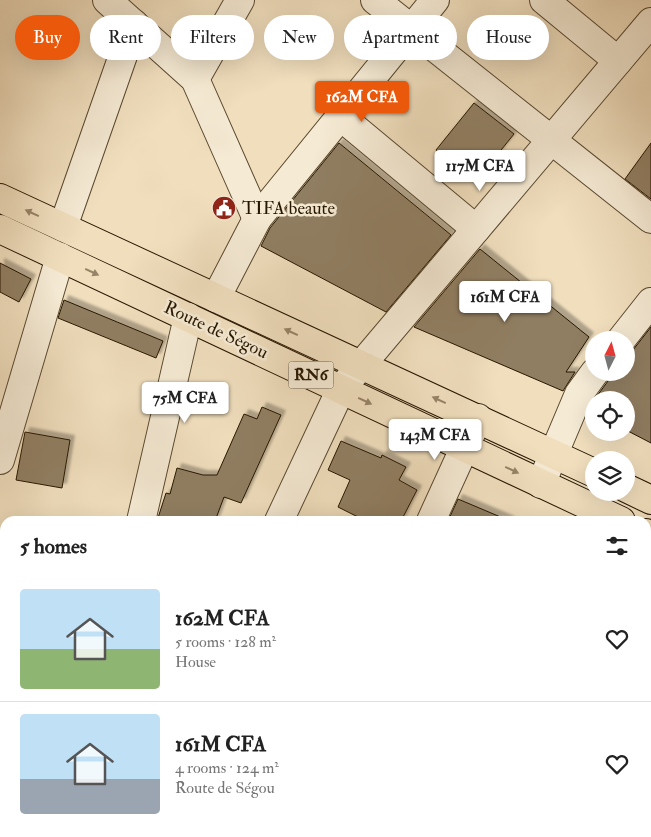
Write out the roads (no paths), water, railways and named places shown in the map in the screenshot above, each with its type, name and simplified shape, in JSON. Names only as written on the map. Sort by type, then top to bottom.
[{"type":"highway","name":"Route de Ségou","points":[[0,198],[585,469]]},
{"type":"highway","name":"Route de Ségou","points":[[0,229],[608,516]]},
{"type":"highway","points":[[635,492],[651,500]]},
{"type":"street","points":[[107,0],[124,15]]},
{"type":"street","points":[[195,79],[240,0]]},
{"type":"street","points":[[375,0],[394,15]]},
{"type":"street","points":[[423,15],[435,0]]},
{"type":"street","points":[[544,0],[618,61]]},
{"type":"street","points":[[280,516],[341,389],[651,22]]},
{"type":"street","points":[[161,48],[195,79],[258,219]]},
{"type":"street","points":[[63,227],[121,60]]},
{"type":"street","points":[[216,298],[258,219],[386,60]]},
{"type":"street","points":[[450,60],[651,219]]},
{"type":"street","points":[[340,116],[476,229]]},
{"type":"street","points":[[0,460],[60,257]]},
{"type":"street","points":[[628,331],[651,302]]},
{"type":"street","points":[[142,516],[188,318]]},
{"type":"street","points":[[541,484],[579,394],[588,381]]},
{"type":"street","points":[[433,516],[478,418]]},
{"type":"place","name":"TIFA beaute","points":[[224,208]]}]
